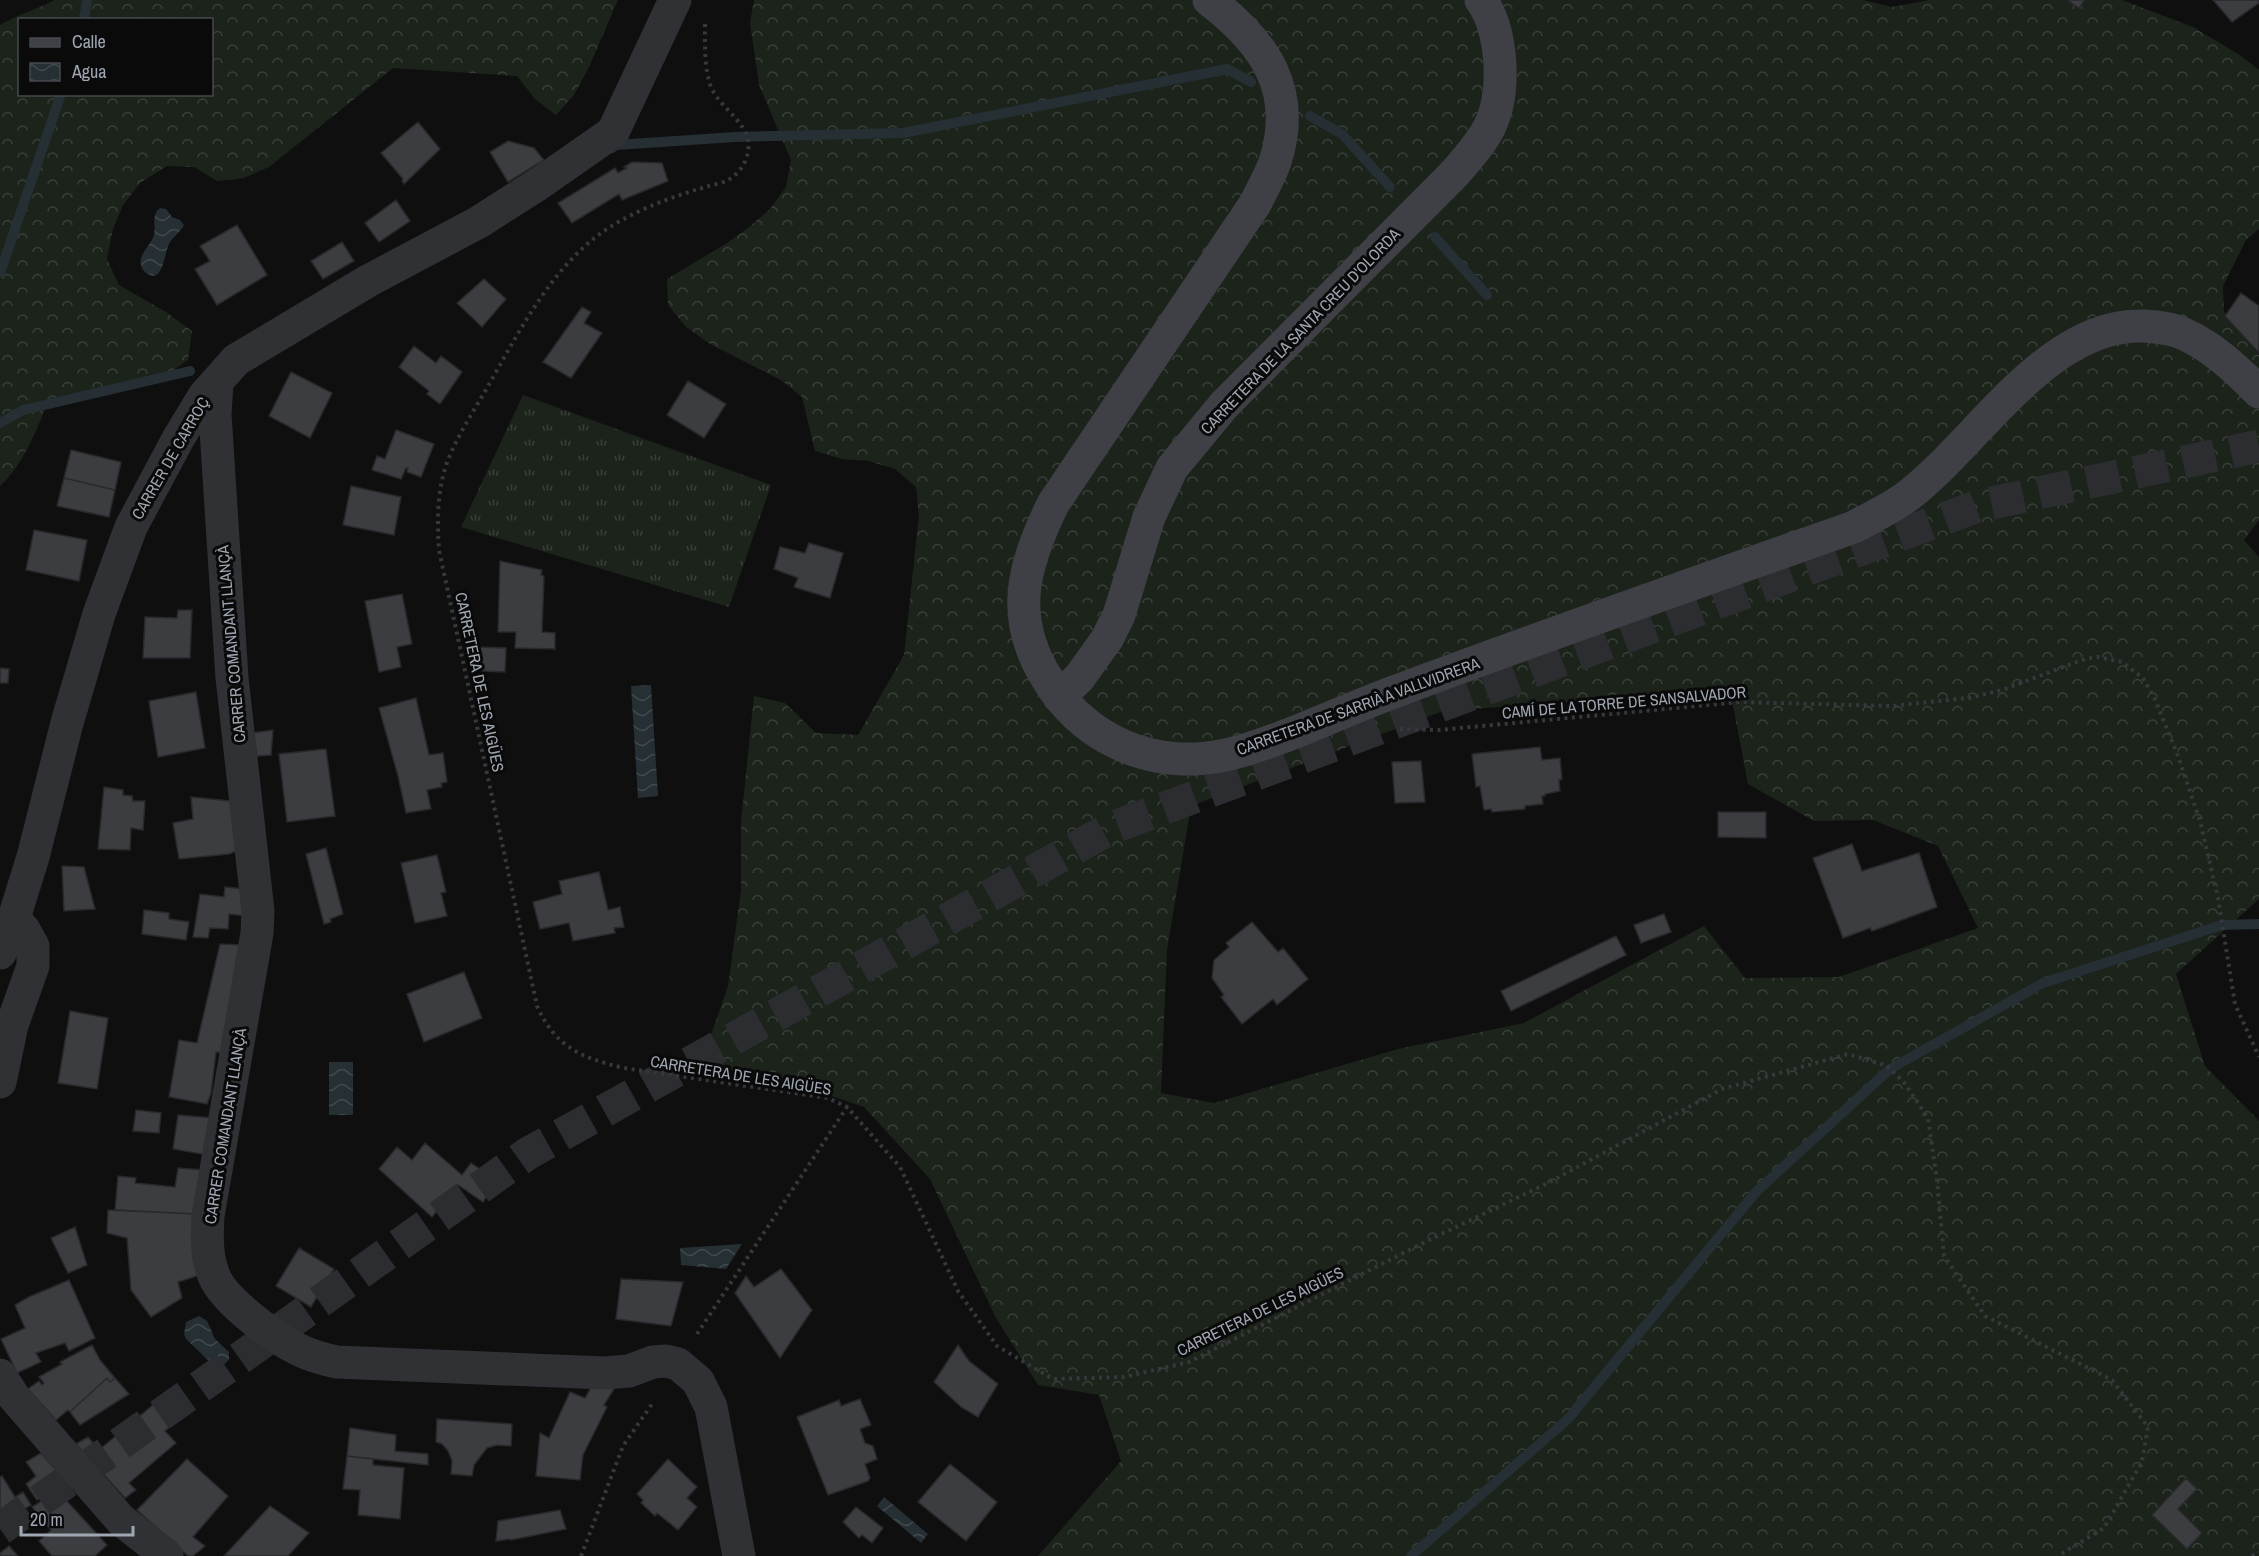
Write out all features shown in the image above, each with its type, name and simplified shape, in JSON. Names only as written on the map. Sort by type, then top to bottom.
[{"type":"main road","name":"CARRETERA DE SARRIÀ A VALLVIDRERA","points":[[1209,0],[1240,25],[1260,47],[1276,79],[1283,111],[1281,140],[1274,165],[1255,204],[1053,504],[1035,543],[1023,590],[1022,610],[1027,636],[1040,668],[1059,697],[1089,727],[1122,747],[1161,756],[1194,759],[1214,758],[1243,751],[1400,690],[1854,527],[1909,495],[2041,366],[2072,346],[2101,333],[2131,326],[2156,327],[2181,332],[2227,361],[2259,392]]},
{"type":"main road","name":"CARRETERA DE LA SANTA CREU D'OLORDA","points":[[1059,697],[1079,678],[1107,639],[1119,615],[1149,517],[1172,468],[1224,405],[1454,174],[1477,147],[1491,124],[1498,93],[1500,62],[1495,30],[1481,0]]},
{"type":"street","name":"CARRER DE CARROÇ","points":[[0,953],[14,918],[99,614],[131,527],[204,396],[236,360],[368,281],[479,222],[613,132],[675,0]]},
{"type":"street","name":"CARRER COMANDANT LLANÇÀ","points":[[216,382],[214,414],[232,678],[258,911],[257,933],[208,1216],[208,1258],[215,1277],[224,1293],[235,1304],[289,1345],[320,1358],[338,1362],[604,1373],[629,1371],[652,1362],[666,1361],[678,1364],[698,1382],[711,1407],[739,1556]]},
{"type":"street","points":[[0,1083],[12,1025],[33,966],[33,946],[14,918]]},
{"type":"street","points":[[0,1375],[14,1397],[122,1520],[167,1556]]},
{"type":"path","name":"CARRETERA DE LES AIGÜES","points":[[705,23],[706,68],[711,87],[719,102],[742,125],[747,136],[748,153],[743,166],[725,182],[701,188],[637,213],[609,227],[584,248],[558,277],[515,340],[459,435],[448,461],[441,487],[437,518],[439,550],[537,1006],[545,1024],[559,1039],[591,1060],[624,1068],[828,1098],[847,1107],[900,1167],[958,1292],[997,1346],[1053,1379],[1124,1377],[1189,1362],[1546,1184],[1722,1089],[1848,1054],[1887,1066],[1904,1081],[1928,1118],[1944,1256],[1985,1316],[2112,1380],[2148,1426],[2142,1462],[2104,1528],[2058,1556]]},
{"type":"path","name":"CAMÍ DE LA TORRE DE SANSALVADOR","points":[[1396,729],[1439,730],[1740,702],[1891,706],[1969,698],[2002,690],[2085,658],[2110,658],[2122,662],[2143,678],[2154,698],[2178,756],[2200,821],[2218,898],[2235,1004],[2259,1058]]},
{"type":"path","points":[[696,1336],[847,1107]]},
{"type":"path","points":[[581,1556],[623,1446],[660,1392]]},
{"type":"path","points":[[2252,1556],[2259,1552]]},
{"type":"green space","points":[[55,0],[618,0],[589,67],[574,95],[556,115],[535,99],[517,76],[393,68],[269,167],[244,178],[217,181],[194,167],[167,166],[140,183],[123,205],[113,229],[107,259],[119,285],[166,312],[192,331],[188,360],[163,377],[134,386],[77,393],[48,402],[23,457],[0,486],[0,25]]},
{"type":"green space","points":[[754,0],[1863,0],[1892,7],[1929,0],[2122,0],[2193,27],[2240,55],[2259,70],[2259,229],[2246,240],[2223,286],[2224,312],[2259,355],[2259,520],[2244,540],[2259,557],[2259,899],[2176,974],[2205,1066],[2259,1121],[2259,1556],[1038,1556],[1121,1461],[1099,1395],[1038,1385],[996,1318],[930,1179],[864,1107],[811,1089],[701,1064],[728,986],[741,890],[741,822],[754,696],[785,703],[816,733],[858,735],[904,655],[919,515],[916,487],[895,469],[869,461],[842,459],[815,451],[802,397],[781,380],[710,344],[686,327],[668,305],[667,279],[748,228],[770,209],[786,187],[791,160],[759,85],[750,23]],"holes":[[[1730,690],[1748,784],[1814,821],[1873,820],[1938,846],[1978,928],[1839,977],[1745,978],[1704,926],[1524,1023],[1398,1049],[1214,1103],[1161,1093],[1167,950],[1191,806],[1443,711]]]},
{"type":"green space","points":[[523,395],[771,485],[729,607],[461,527]]},
{"type":"water","points":[[160,208],[166,209],[172,217],[180,220],[184,225],[169,244],[162,268],[155,276],[143,270],[141,260],[154,235],[155,217]]},
{"type":"water","points":[[651,685],[658,796],[638,798],[631,686]]},
{"type":"water","points":[[329,1062],[353,1062],[353,1115],[329,1115]]},
{"type":"water","points":[[742,1244],[726,1269],[681,1265],[680,1248]]},
{"type":"water","points":[[199,1316],[207,1321],[215,1339],[229,1352],[229,1359],[224,1365],[212,1364],[186,1339],[184,1334],[186,1322]]},
{"type":"water","points":[[884,1497],[928,1534],[921,1543],[877,1506]]},
{"type":"building","points":[[2067,0],[2085,0],[2079,8]]},
{"type":"building","points":[[2213,0],[2259,0],[2259,3],[2232,22]]},
{"type":"building","points":[[418,122],[440,149],[404,184],[403,179],[381,153]]},
{"type":"building","points":[[508,141],[534,148],[544,160],[508,182],[490,152]]},
{"type":"building","points":[[632,162],[662,163],[668,181],[622,200],[619,194],[572,223],[558,203],[615,168],[618,173]]},
{"type":"building","points":[[396,200],[410,221],[379,242],[365,223]]},
{"type":"building","points":[[237,225],[267,275],[217,305],[195,269],[210,261],[200,246]]},
{"type":"building","points":[[342,242],[354,261],[323,279],[311,261]]},
{"type":"building","points":[[484,279],[506,299],[482,327],[457,303]]},
{"type":"building","points":[[2241,293],[2259,306],[2259,353],[2225,316]]},
{"type":"building","points":[[582,307],[591,312],[584,323],[602,333],[571,378],[543,362]]},
{"type":"building","points":[[414,346],[436,363],[441,356],[462,372],[440,404],[427,394],[429,391],[399,367]]},
{"type":"building","points":[[291,372],[332,393],[310,438],[269,416]]},
{"type":"building","points":[[688,381],[726,404],[704,438],[667,415]]},
{"type":"building","points":[[396,430],[434,444],[421,477],[407,472],[408,468],[401,479],[372,470],[377,456],[385,459]]},
{"type":"building","points":[[71,450],[121,462],[115,490],[64,478]]},
{"type":"building","points":[[64,478],[115,490],[109,517],[57,506]]},
{"type":"building","points":[[351,486],[401,497],[394,535],[343,525]]},
{"type":"building","points":[[34,530],[87,540],[79,581],[26,570]]},
{"type":"building","points":[[809,543],[843,553],[830,598],[794,587],[798,578],[774,569],[780,547],[805,553]]},
{"type":"building","points":[[500,561],[542,570],[541,575],[544,576],[542,632],[555,633],[555,649],[515,648],[516,632],[498,632]]},
{"type":"building","points":[[402,594],[412,644],[397,647],[401,667],[379,672],[365,601]]},
{"type":"building","points":[[178,610],[192,610],[190,658],[143,658],[145,617],[177,618]]},
{"type":"building","points":[[477,647],[506,648],[505,672],[482,671]]},
{"type":"building","points":[[0,668],[9,669],[8,683],[0,683]]},
{"type":"building","points":[[196,692],[205,748],[158,757],[149,701]]},
{"type":"building","points":[[416,698],[429,755],[443,753],[447,782],[441,783],[442,787],[427,790],[431,809],[406,813],[379,708]]},
{"type":"building","points":[[273,730],[271,755],[257,756],[253,733]]},
{"type":"building","points":[[1540,747],[1542,760],[1560,758],[1562,779],[1559,780],[1560,791],[1545,794],[1542,796],[1543,804],[1525,806],[1525,809],[1492,812],[1491,809],[1484,810],[1480,786],[1476,787],[1472,754]]},
{"type":"building","points":[[326,749],[335,816],[287,822],[279,754]]},
{"type":"building","points":[[1421,761],[1425,802],[1395,803],[1392,762]]},
{"type":"building","points":[[104,787],[123,790],[123,795],[132,796],[133,801],[145,801],[143,830],[131,828],[130,850],[98,849]]},
{"type":"building","points":[[191,797],[230,801],[239,850],[229,854],[179,859],[173,823],[193,819]]},
{"type":"building","points":[[1718,812],[1766,812],[1766,838],[1718,837]]},
{"type":"building","points":[[1852,844],[1862,871],[1919,853],[1937,907],[1872,931],[1870,928],[1843,938],[1813,858]]},
{"type":"building","points":[[326,848],[343,914],[324,924],[306,854]]},
{"type":"building","points":[[437,855],[446,892],[441,893],[447,916],[415,923],[401,863]]},
{"type":"building","points":[[62,866],[84,867],[95,909],[64,911]]},
{"type":"building","points":[[599,872],[608,910],[620,907],[624,927],[614,928],[615,933],[573,941],[569,923],[540,929],[533,902],[562,894],[559,881]]},
{"type":"building","points":[[225,887],[244,889],[246,916],[229,914],[228,929],[210,928],[208,938],[193,937],[200,894],[224,897]]},
{"type":"building","points":[[144,910],[169,913],[169,919],[189,922],[186,940],[142,934]]},
{"type":"building","points":[[1664,914],[1671,932],[1641,943],[1634,925]]},
{"type":"building","points":[[1252,922],[1278,952],[1283,948],[1308,979],[1277,1005],[1273,999],[1242,1024],[1221,997],[1224,995],[1212,978],[1214,960],[1229,947],[1226,943]]},
{"type":"building","points":[[1616,936],[1626,955],[1511,1011],[1501,991]]},
{"type":"building","points":[[220,944],[242,945],[224,1053],[216,1052],[211,1093],[207,1104],[169,1097],[179,1040],[197,1043]]},
{"type":"building","points":[[464,972],[482,1018],[424,1042],[407,994]]},
{"type":"building","points":[[70,1011],[108,1018],[97,1089],[58,1083]]},
{"type":"building","points":[[136,1110],[161,1113],[159,1133],[133,1131]]},
{"type":"building","points":[[178,1115],[213,1118],[207,1155],[173,1149]]},
{"type":"building","points":[[425,1143],[462,1175],[471,1163],[497,1181],[483,1202],[458,1185],[432,1217],[379,1169],[397,1147],[412,1160]]},
{"type":"building","points":[[178,1168],[204,1170],[198,1214],[115,1210],[118,1176],[136,1178],[135,1183],[175,1187]]},
{"type":"building","points":[[108,1210],[198,1214],[203,1274],[178,1282],[182,1298],[151,1317],[131,1290],[127,1238],[107,1233]]},
{"type":"building","points":[[75,1227],[87,1265],[68,1273],[51,1238]]},
{"type":"building","points":[[299,1248],[334,1269],[311,1307],[276,1286]]},
{"type":"building","points":[[781,1269],[812,1310],[780,1358],[735,1293],[746,1276],[754,1287]]},
{"type":"building","points":[[621,1279],[683,1282],[671,1326],[616,1319]]},
{"type":"building","points":[[69,1280],[95,1338],[69,1351],[65,1343],[36,1353],[41,1362],[17,1373],[1,1339],[25,1328],[15,1305]]},
{"type":"building","points":[[92,1345],[100,1360],[115,1378],[110,1382],[107,1378],[70,1412],[68,1410],[56,1420],[28,1389],[39,1381],[42,1385],[44,1383],[39,1377],[62,1364],[60,1362]]},
{"type":"building","points":[[958,1345],[969,1361],[998,1384],[978,1417],[961,1407],[934,1382]]},
{"type":"building","points":[[107,1378],[110,1382],[115,1378],[129,1394],[80,1425],[70,1412]]},
{"type":"building","points":[[593,1384],[617,1384],[604,1405],[607,1407],[583,1455],[580,1480],[536,1476],[540,1433],[549,1438],[570,1392],[585,1398]]},
{"type":"building","points":[[172,1388],[190,1408],[177,1420],[160,1399]]},
{"type":"building","points":[[160,1399],[177,1420],[165,1431],[176,1443],[129,1483],[136,1490],[125,1498],[76,1444],[88,1437],[99,1450]]},
{"type":"building","points":[[860,1399],[871,1425],[860,1429],[865,1443],[873,1446],[877,1459],[865,1464],[870,1478],[868,1481],[828,1495],[797,1417],[839,1400],[841,1406]]},
{"type":"building","points":[[437,1419],[512,1424],[511,1446],[497,1445],[487,1448],[474,1465],[472,1476],[451,1474],[452,1461],[448,1451],[442,1444],[436,1442]]},
{"type":"building","points":[[350,1428],[396,1435],[395,1451],[428,1454],[428,1465],[347,1456]]},
{"type":"building","points":[[41,1453],[65,1480],[37,1500],[26,1484],[36,1476],[26,1462]]},
{"type":"building","points":[[347,1456],[373,1459],[373,1465],[404,1468],[400,1519],[358,1515],[360,1490],[343,1489]]},
{"type":"building","points":[[187,1459],[228,1496],[193,1537],[205,1546],[193,1556],[188,1556],[137,1510]]},
{"type":"building","points":[[668,1459],[697,1487],[687,1498],[697,1507],[678,1530],[657,1513],[655,1516],[641,1503],[643,1500],[637,1494]]},
{"type":"building","points":[[950,1464],[997,1502],[966,1541],[918,1502]]},
{"type":"building","points":[[2,1476],[15,1497],[23,1492],[31,1505],[21,1511],[18,1505],[0,1516],[0,1477]]},
{"type":"building","points":[[2186,1478],[2197,1489],[2178,1509],[2202,1533],[2187,1549],[2152,1515]]},
{"type":"building","points":[[56,1492],[107,1545],[95,1556],[52,1556],[39,1541],[51,1530],[32,1507]]},
{"type":"building","points":[[270,1506],[309,1533],[288,1556],[224,1556]]},
{"type":"building","points":[[856,1507],[883,1528],[872,1543],[862,1535],[859,1538],[843,1522]]},
{"type":"building","points":[[560,1510],[566,1529],[496,1541],[498,1521]]},
{"type":"building","points":[[9,1546],[18,1556],[0,1556],[0,1553]]},
{"type":"waterway","points":[[84,18],[87,0]]},
{"type":"waterway","points":[[612,148],[616,145],[735,137],[903,133],[1227,69],[1251,82]]},
{"type":"waterway","points":[[0,273],[60,96]]},
{"type":"waterway","points":[[1310,116],[1342,134],[1390,187]]},
{"type":"waterway","points":[[1435,237],[1487,295]]},
{"type":"waterway","points":[[0,423],[23,410],[190,371]]},
{"type":"waterway","points":[[1411,1556],[1568,1419],[1756,1192],[1890,1069],[2043,983],[2222,925],[2259,924]]},
{"type":"tunnel","points":[[0,1529],[527,1154],[1111,828],[1978,506],[2259,446]]}]
